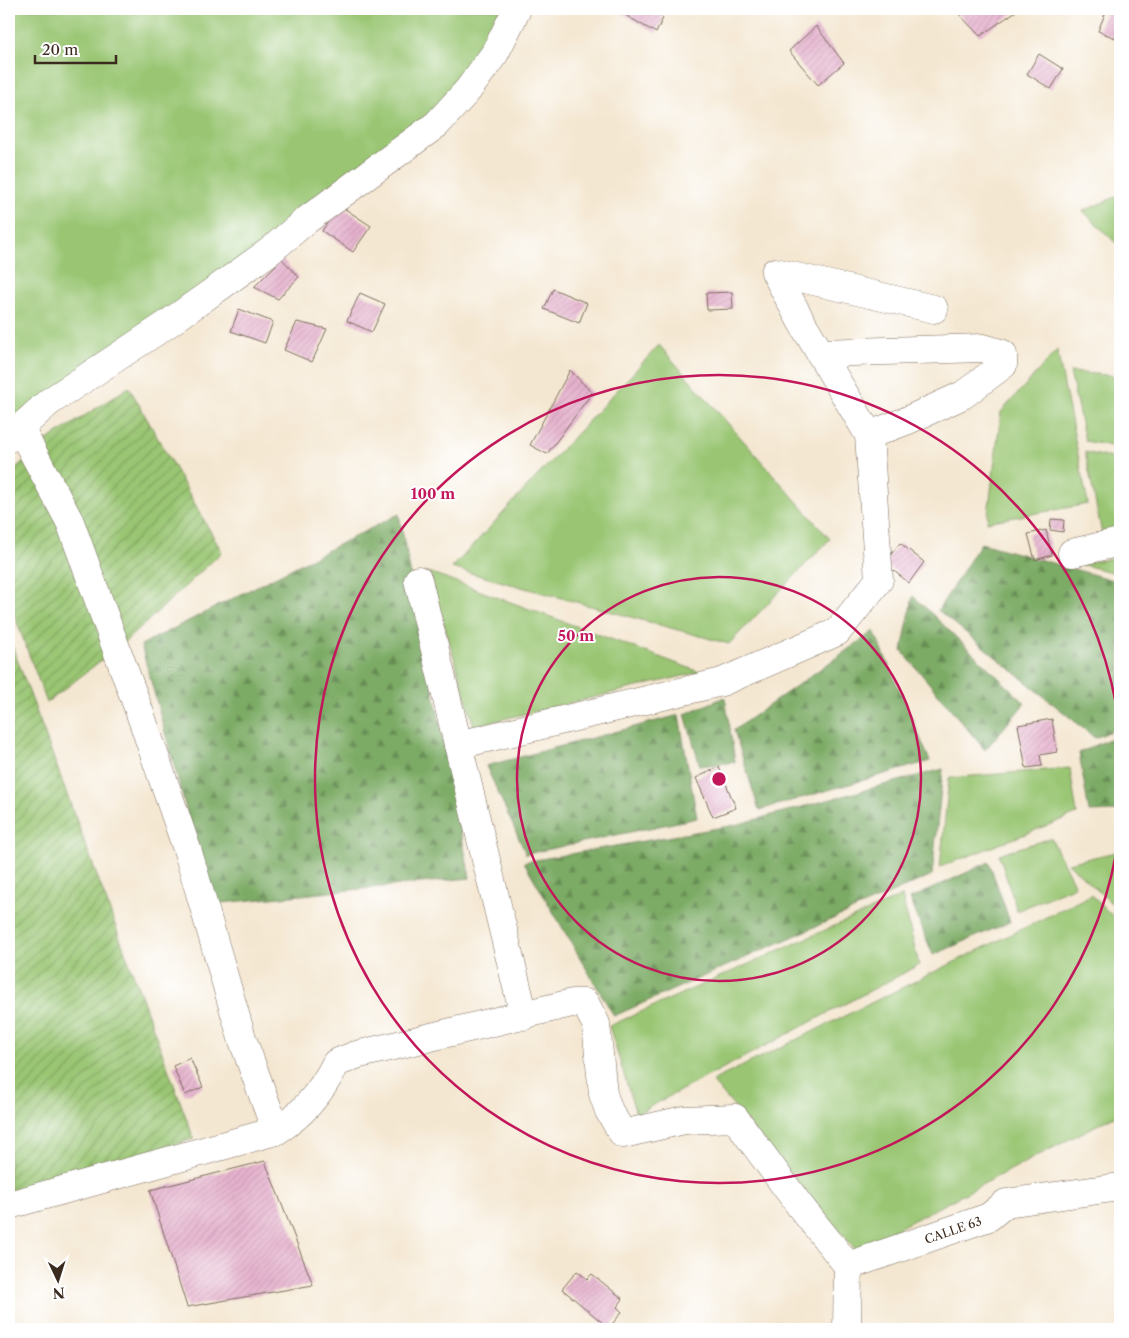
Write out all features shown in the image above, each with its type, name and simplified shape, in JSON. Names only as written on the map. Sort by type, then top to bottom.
[{"type":"street","points":[[276,1131],[242,1038],[188,852],[138,707],[70,522],[14,433],[49,402],[166,325],[262,257],[304,222],[437,124],[468,90],[495,53],[517,9]]},
{"type":"street","points":[[458,745],[722,682],[837,632],[879,580],[869,435],[820,354],[775,272],[934,309]]},
{"type":"street","points":[[820,354],[983,348],[1003,354],[1003,365],[963,395],[869,435]]},
{"type":"street","points":[[1072,553],[1120,542]]},
{"type":"street","points":[[418,580],[524,1016]]},
{"type":"street","points":[[9,1205],[276,1131],[292,1122],[325,1087],[336,1063],[356,1055],[572,1003],[585,1004],[596,1024],[603,1094],[609,1111],[623,1134],[684,1120],[735,1118],[800,1206],[848,1266],[846,1329]]},
{"type":"street","name":"CALLE 63","points":[[848,1266],[989,1217],[1006,1203],[1120,1187]]},
{"type":"green space","points":[[9,9],[517,9],[468,90],[9,438]]},
{"type":"green space","points":[[1120,195],[1120,247],[1083,211]]},
{"type":"green space","points":[[659,345],[830,539],[729,644],[452,568]]},
{"type":"green space","points":[[1057,350],[1088,504],[987,522],[1001,412]]},
{"type":"green space","points":[[1070,372],[1120,376],[1120,435],[1116,447],[1085,441]]},
{"type":"green space","points":[[129,387],[222,552],[128,639],[47,703],[9,601],[9,474],[46,441]]},
{"type":"green space","points":[[1085,452],[1120,460],[1120,531],[1102,534]]},
{"type":"green space","points":[[399,514],[470,878],[212,904],[141,645]]},
{"type":"green space","points":[[981,543],[1120,582],[1120,727],[1095,738],[938,610]]},
{"type":"green space","points":[[1120,557],[1120,574],[1079,564]]},
{"type":"green space","points":[[429,572],[700,672],[474,726]]},
{"type":"green space","points":[[913,596],[1025,703],[985,750],[902,651]]},
{"type":"green space","points":[[874,631],[930,761],[759,810],[734,730]]},
{"type":"green space","points":[[9,637],[194,1139],[9,1192]]},
{"type":"green space","points":[[725,697],[735,762],[700,766],[685,714]]},
{"type":"green space","points":[[679,715],[697,818],[526,854],[486,766]]},
{"type":"green space","points":[[1120,734],[1120,811],[1089,812],[1079,753]]},
{"type":"green space","points":[[1070,768],[1077,814],[940,867],[949,778]]},
{"type":"green space","points":[[943,769],[932,875],[614,1016],[524,862],[735,825]]},
{"type":"green space","points":[[1051,838],[1075,886],[1017,911],[999,854]]},
{"type":"green space","points":[[1120,851],[1120,911],[1068,863]]},
{"type":"green space","points":[[989,862],[1010,922],[933,955],[910,899]]},
{"type":"green space","points":[[1091,895],[1120,923],[1120,1113],[856,1250],[712,1081]]},
{"type":"green space","points":[[902,896],[919,965],[636,1114],[609,1026]]},
{"type":"building","points":[[615,9],[651,9],[663,18],[656,33]]},
{"type":"building","points":[[954,9],[1019,9],[980,36]]},
{"type":"building","points":[[1107,9],[1120,10],[1120,40],[1098,31]]},
{"type":"building","points":[[816,26],[844,63],[818,85],[789,51]]},
{"type":"building","points":[[1039,54],[1063,69],[1051,89],[1027,74]]},
{"type":"building","points":[[339,205],[371,226],[353,252],[322,231]]},
{"type":"building","points":[[282,259],[299,277],[278,299],[254,287]]},
{"type":"building","points":[[553,289],[587,303],[579,323],[544,309]]},
{"type":"building","points":[[732,292],[733,309],[707,310],[706,293]]},
{"type":"building","points":[[360,293],[385,304],[372,332],[347,321]]},
{"type":"building","points":[[239,309],[273,322],[265,343],[231,331]]},
{"type":"building","points":[[297,322],[327,329],[312,362],[284,350]]},
{"type":"building","points":[[570,370],[592,393],[547,454],[530,445]]},
{"type":"building","points":[[1051,519],[1064,520],[1063,532],[1050,530]]},
{"type":"building","points":[[1046,530],[1052,555],[1035,560],[1028,534]]},
{"type":"building","points":[[900,543],[924,562],[909,583],[884,563]]},
{"type":"building","points":[[1052,719],[1057,752],[1040,755],[1042,766],[1026,768],[1018,725]]},
{"type":"building","points":[[719,767],[736,808],[713,817],[696,778]]},
{"type":"building","points":[[190,1058],[203,1087],[185,1095],[173,1066]]},
{"type":"building","points":[[265,1161],[313,1285],[187,1307],[150,1190]]},
{"type":"building","points":[[577,1271],[587,1279],[592,1274],[623,1299],[617,1307],[622,1312],[609,1328],[562,1289]]}]
